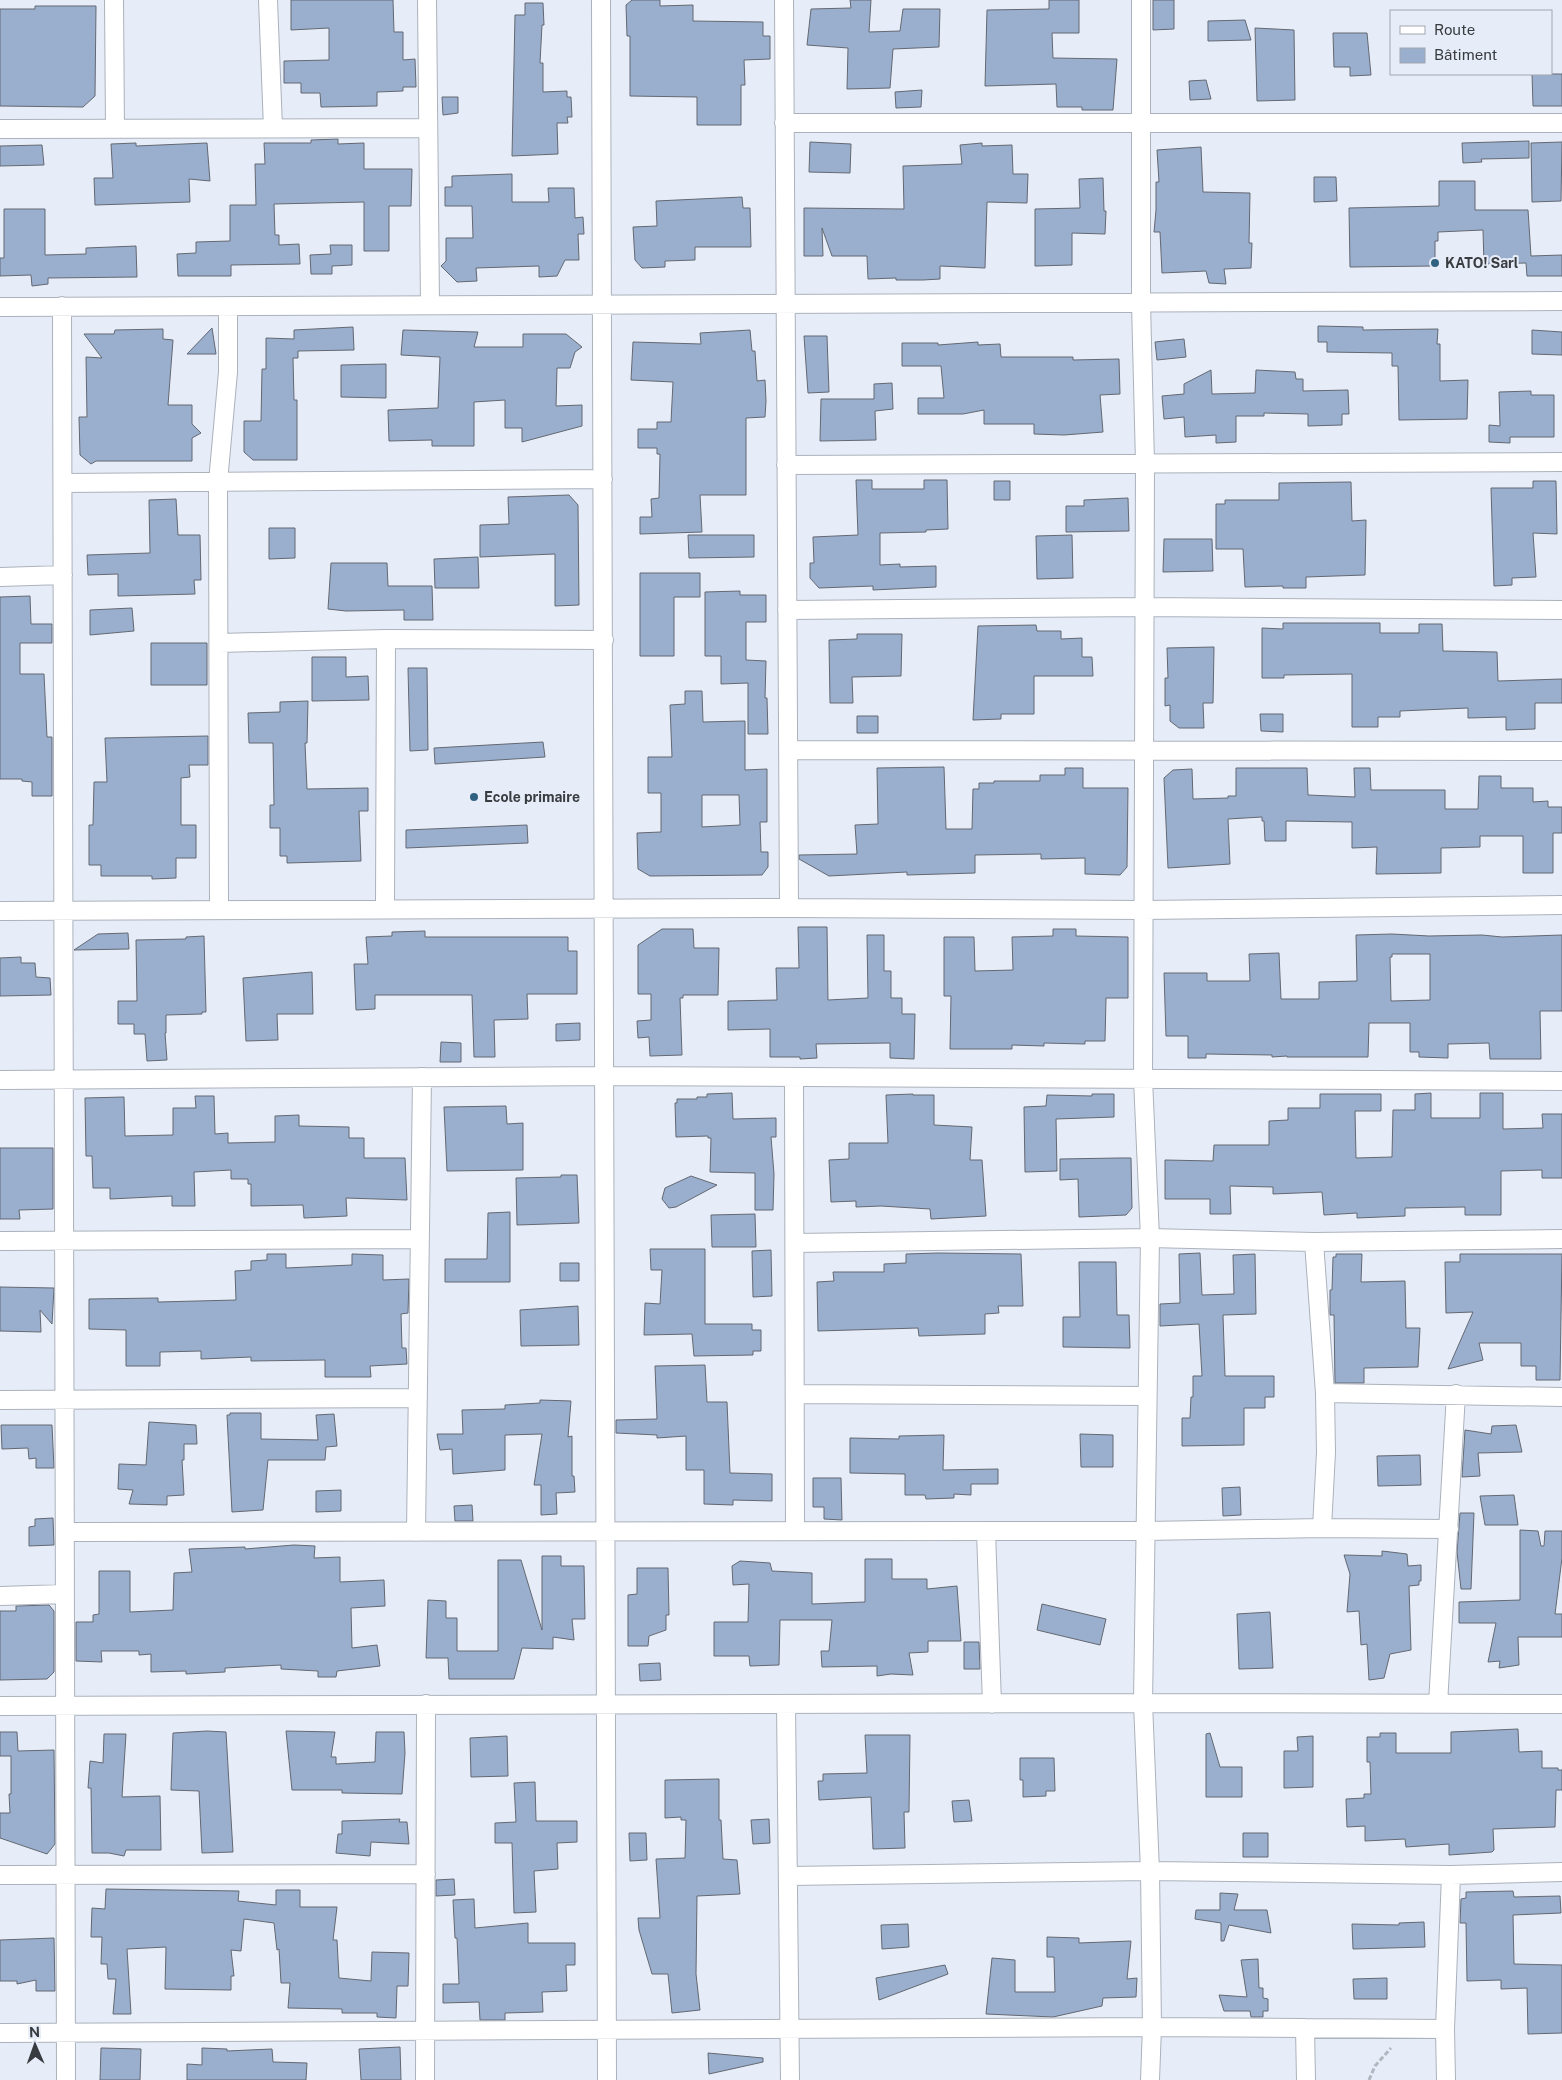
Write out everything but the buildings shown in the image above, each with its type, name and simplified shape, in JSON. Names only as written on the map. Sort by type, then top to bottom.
[{"type":"street","points":[[114,0],[115,129]]},
{"type":"street","points":[[268,0],[274,128]]},
{"type":"street","points":[[427,0],[430,306]]},
{"type":"street","points":[[601,0],[607,2080]]},
{"type":"street","points":[[784,0],[789,908]]},
{"type":"street","points":[[1141,0],[1141,303],[1146,463],[1143,1079],[1150,1238],[1143,1703],[1150,1871],[1152,2027],[1150,2080]]},
{"type":"street","points":[[784,123],[1562,123]]},
{"type":"street","points":[[0,129],[428,128]]},
{"type":"street","points":[[0,307],[1562,301]]},
{"type":"street","points":[[62,306],[66,2080]]},
{"type":"street","points":[[219,910],[218,482],[228,372],[228,306]]},
{"type":"street","points":[[786,465],[1562,462]]},
{"type":"street","points":[[63,483],[603,479]]},
{"type":"street","points":[[0,577],[63,575]]},
{"type":"street","points":[[788,610],[1144,607],[1562,610]]},
{"type":"street","points":[[219,643],[386,640],[604,640]]},
{"type":"street","points":[[385,908],[386,640]]},
{"type":"street","points":[[788,750],[1562,751]]},
{"type":"street","points":[[0,911],[385,908],[1144,910],[1562,905]]},
{"type":"street","points":[[0,1080],[604,1076],[1562,1081]]},
{"type":"street","points":[[416,1532],[422,1077]]},
{"type":"street","points":[[794,1077],[795,1531]]},
{"type":"street","points":[[795,1243],[1150,1238],[1314,1242],[1562,1239]]},
{"type":"street","points":[[0,1241],[420,1239]]},
{"type":"street","points":[[1314,1242],[1325,1393],[1326,1452],[1322,1528]]},
{"type":"street","points":[[1325,1393],[1562,1397]]},
{"type":"street","points":[[795,1394],[1147,1396]]},
{"type":"street","points":[[1438,1704],[1450,1529],[1456,1394]]},
{"type":"street","points":[[0,1400],[418,1398]]},
{"type":"street","points":[[65,1532],[1146,1532],[1322,1528],[1450,1529]]},
{"type":"street","points":[[986,1531],[992,1704]]},
{"type":"street","points":[[0,1596],[64,1594]]},
{"type":"street","points":[[0,1706],[1143,1703],[1562,1704]]},
{"type":"street","points":[[425,2080],[426,1704]]},
{"type":"street","points":[[786,1704],[790,2080]]},
{"type":"street","points":[[788,1876],[1150,1871],[1451,1875],[1562,1872]]},
{"type":"street","points":[[0,1876],[426,1874]]},
{"type":"street","points":[[1446,2080],[1445,2029],[1451,1875]]},
{"type":"street","points":[[0,2033],[1152,2027],[1445,2029]]},
{"type":"street","points":[[1305,2028],[1306,2080]]},
{"type":"place","name":"KATO! Sarl","points":[[1435,263]]},
{"type":"place","name":"Ecole primaire","points":[[474,797]]}]
